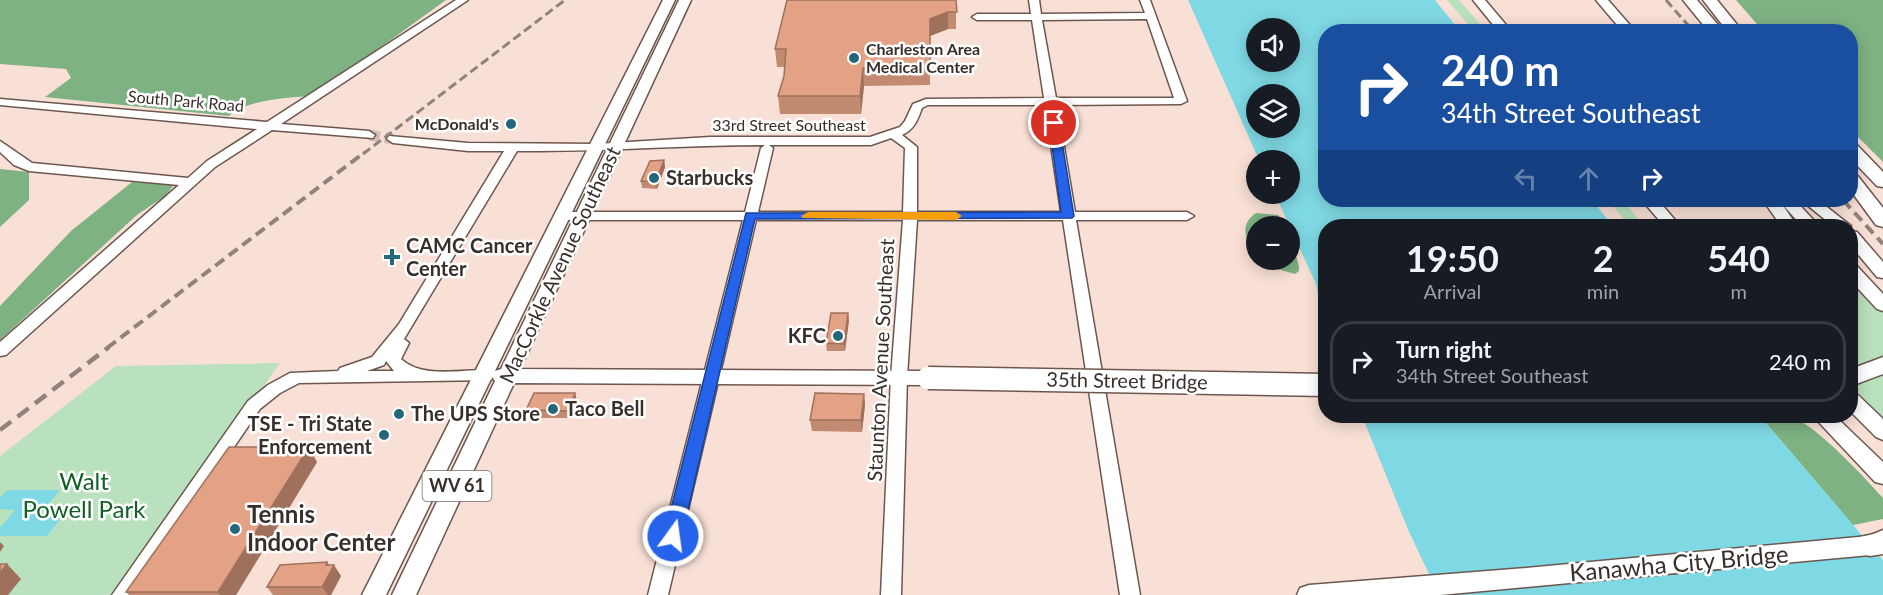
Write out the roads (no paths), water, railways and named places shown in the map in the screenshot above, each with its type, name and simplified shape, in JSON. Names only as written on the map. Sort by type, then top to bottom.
[{"type":"highway","points":[[1690,0],[1710,24]]},
{"type":"highway","points":[[1710,0],[1730,24]]},
{"type":"highway","points":[[1858,156],[1883,182]]},
{"type":"highway","points":[[1858,185],[1883,209]]},
{"type":"highway","points":[[1858,187],[1883,221]]},
{"type":"highway","points":[[1858,375],[1883,365]]},
{"type":"main road","name":"MacCorkle Avenue Southeast","points":[[374,595],[485,376],[669,0]]},
{"type":"main road","name":"MacCorkle Avenue Southeast","points":[[404,595],[510,376],[614,147],[685,0]]},
{"type":"main road","points":[[1468,0],[1488,24]]},
{"type":"main road","points":[[1479,0],[1499,24]]},
{"type":"main road","points":[[1602,0],[1623,24]]},
{"type":"main road","points":[[1642,207],[1651,219]]},
{"type":"main road","points":[[1656,207],[1666,219]]},
{"type":"main road","points":[[1782,207],[1793,219]]},
{"type":"main road","points":[[1793,207],[1805,219]]},
{"type":"main road","points":[[1818,207],[1834,219]]},
{"type":"main road","points":[[1858,244],[1883,273]]},
{"type":"main road","points":[[1858,278],[1883,305]]},
{"type":"main road","name":"35th Street Bridge","points":[[485,376],[928,378],[1318,385]]},
{"type":"main road","points":[[1858,407],[1883,432]]},
{"type":"main road","points":[[1829,423],[1883,476]]},
{"type":"main road","points":[[1845,423],[1883,462]]},
{"type":"main road","name":"Kanawha City Bridge","points":[[1309,595],[1561,575],[1879,542]]},
{"type":"street","points":[[0,351],[211,164],[463,0]]},
{"type":"street","points":[[1034,0],[1130,595]]},
{"type":"street","points":[[977,17],[1151,16],[1145,0]]},
{"type":"street","name":"33rd Street Southeast","points":[[596,148],[710,141],[860,142],[895,135],[909,126],[917,106],[926,102],[1181,101],[1151,16]]},
{"type":"street","name":"South Park Road","points":[[0,102],[369,135]]},
{"type":"street","name":"Staunton Avenue Southeast","points":[[891,595],[899,378],[910,216],[910,147],[895,135]]},
{"type":"street","points":[[393,139],[433,144],[596,148]]},
{"type":"street","points":[[0,145],[18,162],[29,167],[189,182]]},
{"type":"street","points":[[329,377],[378,361],[405,327],[513,147]]},
{"type":"street","points":[[658,595],[767,148]]},
{"type":"street","points":[[562,216],[1187,216]]},
{"type":"street","points":[[405,327],[406,334],[393,359],[402,369],[430,376]]},
{"type":"street","points":[[122,595],[254,405],[274,389],[296,378],[485,376]]},
{"type":"water","points":[[1188,0],[1435,0],[1454,24],[1318,24],[1318,207],[1598,207],[1607,219],[1318,219],[1318,293],[1300,249],[1300,216],[1285,216],[1280,204],[1300,204],[1300,150],[1255,150],[1249,138],[1300,138],[1300,84],[1246,84],[1246,131]]},
{"type":"water","points":[[1365,423],[1766,423],[1883,560],[1883,595],[1439,595],[1409,532]]},
{"type":"water","points":[[7,490],[60,490],[39,516],[63,516],[47,536],[0,536],[0,528],[15,510],[0,509],[0,498]]},
{"type":"tunnel","points":[[369,135],[393,139]]},
{"type":"railway","points":[[363,154],[565,0]]},
{"type":"railway","points":[[1666,0],[1687,24]]},
{"type":"railway","points":[[107,348],[365,152]]},
{"type":"railway","points":[[1849,207],[1883,244]]},
{"type":"railway","points":[[0,430],[109,347]]},
{"type":"place","name":"Charleston Area Medical Center","points":[[854,58]]},
{"type":"place","name":"McDonald's","points":[[511,124]]},
{"type":"place","name":"Starbucks","points":[[654,178]]},
{"type":"place","name":"CAMC Cancer Center","points":[[392,257]]},
{"type":"place","name":"KFC","points":[[838,336]]},
{"type":"place","name":"Taco Bell","points":[[553,409]]},
{"type":"place","name":"The UPS Store","points":[[399,414]]},
{"type":"place","name":"TSE - Tri State Enforcement","points":[[384,435]]},
{"type":"place","name":"Tennis Indoor Center","points":[[235,529]]},
{"type":"park label","name":"Walt Powell Park","points":[[84,496]]}]
